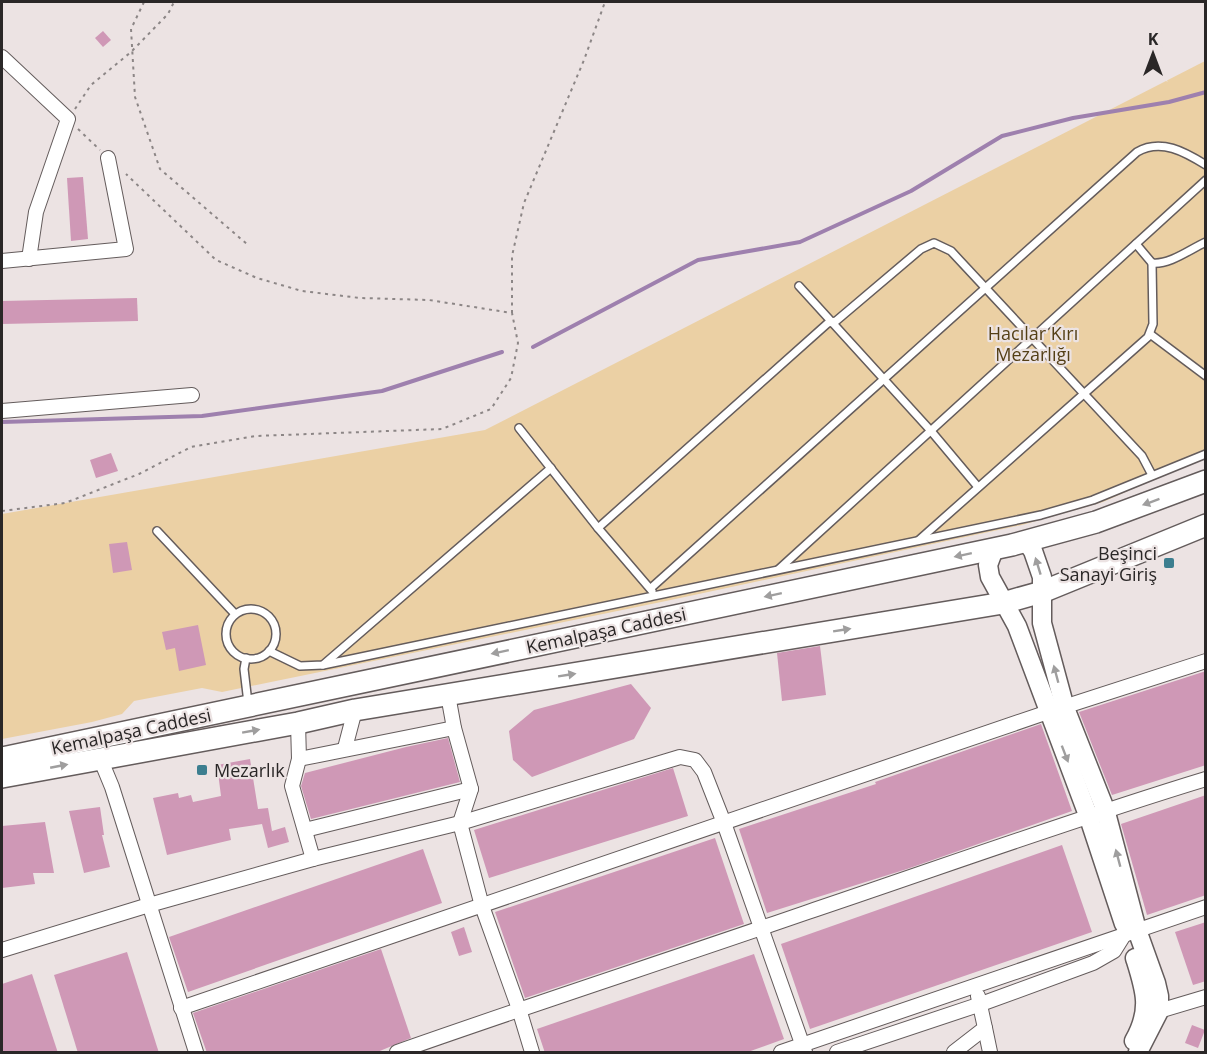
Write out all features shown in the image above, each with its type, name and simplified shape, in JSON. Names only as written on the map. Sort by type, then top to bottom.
[{"type":"main road","name":"Kemalpaşa Caddesi","points":[[2,759],[248,705],[994,549],[1096,522],[1206,481]]},
{"type":"main road","name":"Kemalpaşa Caddesi","points":[[2,777],[298,723],[355,710],[1003,603],[1042,592],[1206,525]]},
{"type":"street","points":[[2,57],[68,119],[36,212],[29,259]]},
{"type":"street","points":[[2,261],[126,249],[108,158]]},
{"type":"street","points":[[2,411],[192,395]]},
{"type":"street","points":[[1026,541],[1038,562],[1042,577],[1042,623],[1056,710]]},
{"type":"street","points":[[994,549],[988,565],[994,586],[1017,626],[1056,710],[1097,812],[1129,933],[1146,1001],[1145,1012],[1136,1037],[1126,1053]]},
{"type":"street","points":[[182,1008],[1206,661]]},
{"type":"street","points":[[448,695],[454,728],[471,789],[460,824],[482,906],[519,1009],[532,1053]]},
{"type":"street","points":[[345,748],[355,710]]},
{"type":"street","points":[[298,723],[299,759],[292,786],[313,860]]},
{"type":"street","points":[[299,759],[454,728]]},
{"type":"street","points":[[2,950],[149,905],[313,860],[460,824],[680,757],[695,760],[704,772],[804,1048]]},
{"type":"street","points":[[100,758],[112,787],[196,1053]]},
{"type":"street","points":[[397,1053],[519,1009],[1097,812],[1206,779]]},
{"type":"street","points":[[305,830],[471,789]]},
{"type":"street","points":[[781,1053],[804,1048],[974,986],[1206,908]]},
{"type":"street","points":[[837,1053],[1093,963],[1114,951],[1129,933]]},
{"type":"street","points":[[1129,933],[1156,983],[1159,996],[1159,1011],[1138,1053]]},
{"type":"street","points":[[974,986],[981,1004],[990,1053]]},
{"type":"street","points":[[1159,1011],[1206,997]]},
{"type":"street","points":[[954,1053],[985,1028]]},
{"type":"lane","points":[[651,588],[1143,149],[1166,146],[1206,165]]},
{"type":"lane","points":[[777,570],[1206,180]]},
{"type":"lane","points":[[1152,263],[1170,259],[1206,242]]},
{"type":"lane","points":[[598,528],[828,323],[836,321],[930,243],[944,246],[951,251],[1142,456],[1152,475]]},
{"type":"lane","points":[[917,542],[1150,334],[1153,324],[1152,263],[1136,244]]},
{"type":"lane","points":[[799,286],[931,431],[978,487]]},
{"type":"lane","points":[[1150,334],[1206,376]]},
{"type":"lane","points":[[519,428],[598,528],[651,588],[655,596]]},
{"type":"lane","points":[[269,651],[300,666],[323,664],[917,542],[1093,500],[1206,454]]},
{"type":"lane","points":[[323,664],[551,468]]},
{"type":"lane","points":[[158,531],[235,614]]},
{"type":"lane","points":[[250,609],[259,610],[272,620],[276,636],[269,651],[255,658],[239,656],[228,644],[226,628],[235,614],[250,609]]},
{"type":"lane","points":[[246,658],[244,669],[248,705]]},
{"type":"path","points":[[144,2],[131,29],[135,97],[160,169],[248,245]]},
{"type":"path","points":[[174,2],[168,14],[132,50],[91,85],[68,119],[216,260],[257,278],[302,291],[360,298],[429,300],[512,313]]},
{"type":"path","points":[[2,511],[65,502],[139,474],[191,447],[256,436],[442,429],[491,409],[511,378],[518,344],[512,313],[512,256],[524,203],[584,60],[605,2]]},
{"type":"green space","name":"Hacılar Kırı Mezarlığı","points":[[1205,61],[1205,457],[1103,502],[1022,525],[222,692],[202,688],[134,701],[122,714],[2,739],[2,514],[485,430]]},
{"type":"building","points":[[103,31],[111,40],[103,47],[95,38]]},
{"type":"building","points":[[83,177],[88,239],[71,241],[67,178]]},
{"type":"building","points":[[137,298],[138,321],[2,324],[2,301]]},
{"type":"building","points":[[111,453],[118,471],[96,478],[90,460]]},
{"type":"building","points":[[127,542],[132,570],[113,573],[109,544]]},
{"type":"building","points":[[198,625],[206,665],[179,671],[175,648],[166,650],[162,632]]},
{"type":"building","points":[[820,646],[826,695],[782,701],[777,653]]},
{"type":"building","points":[[1206,671],[1206,765],[1112,795],[1079,712]]},
{"type":"building","points":[[631,684],[651,708],[634,739],[532,777],[513,760],[509,731],[534,710]]},
{"type":"building","points":[[1041,724],[1072,811],[907,869],[767,913],[739,829],[876,784],[875,782]]},
{"type":"building","points":[[448,738],[460,782],[311,819],[301,786],[305,773]]},
{"type":"building","points":[[250,759],[258,809],[268,808],[272,831],[285,827],[289,842],[268,848],[262,824],[229,829],[231,840],[167,855],[153,798],[178,793],[179,798],[191,795],[193,802],[221,796],[217,765]]},
{"type":"building","points":[[673,768],[688,816],[489,878],[474,830]]},
{"type":"building","points":[[1206,795],[1206,895],[1147,915],[1121,824]]},
{"type":"building","points":[[100,807],[104,835],[102,835],[110,867],[84,873],[69,811]]},
{"type":"building","points":[[45,822],[54,873],[33,873],[35,884],[2,888],[2,826]]},
{"type":"building","points":[[715,838],[744,924],[525,998],[495,912]]},
{"type":"building","points":[[1062,845],[1092,932],[810,1029],[781,944]]},
{"type":"building","points":[[423,849],[442,903],[188,992],[169,937]]},
{"type":"building","points":[[1206,922],[1206,981],[1193,985],[1175,932]]},
{"type":"building","points":[[464,927],[472,952],[459,956],[451,932]]},
{"type":"building","points":[[381,949],[411,1038],[375,1053],[207,1053],[193,1013]]},
{"type":"building","points":[[127,952],[159,1053],[78,1053],[54,975]]},
{"type":"building","points":[[754,954],[784,1039],[745,1053],[545,1053],[537,1029]]},
{"type":"building","points":[[32,974],[58,1053],[2,1053],[2,984]]},
{"type":"building","points":[[1192,1025],[1205,1030],[1198,1048],[1185,1043]]},
{"type":"waterway","points":[[533,347],[698,260],[800,242],[911,191],[1002,136],[1073,118],[1169,102],[1206,92]]},
{"type":"waterway","points":[[2,422],[202,416],[382,391],[502,352]]},
{"type":"place","name":"Beşinci Sanayi Giriş","points":[[1169,563]]},
{"type":"place","name":"Mezarlık","points":[[202,770]]}]
